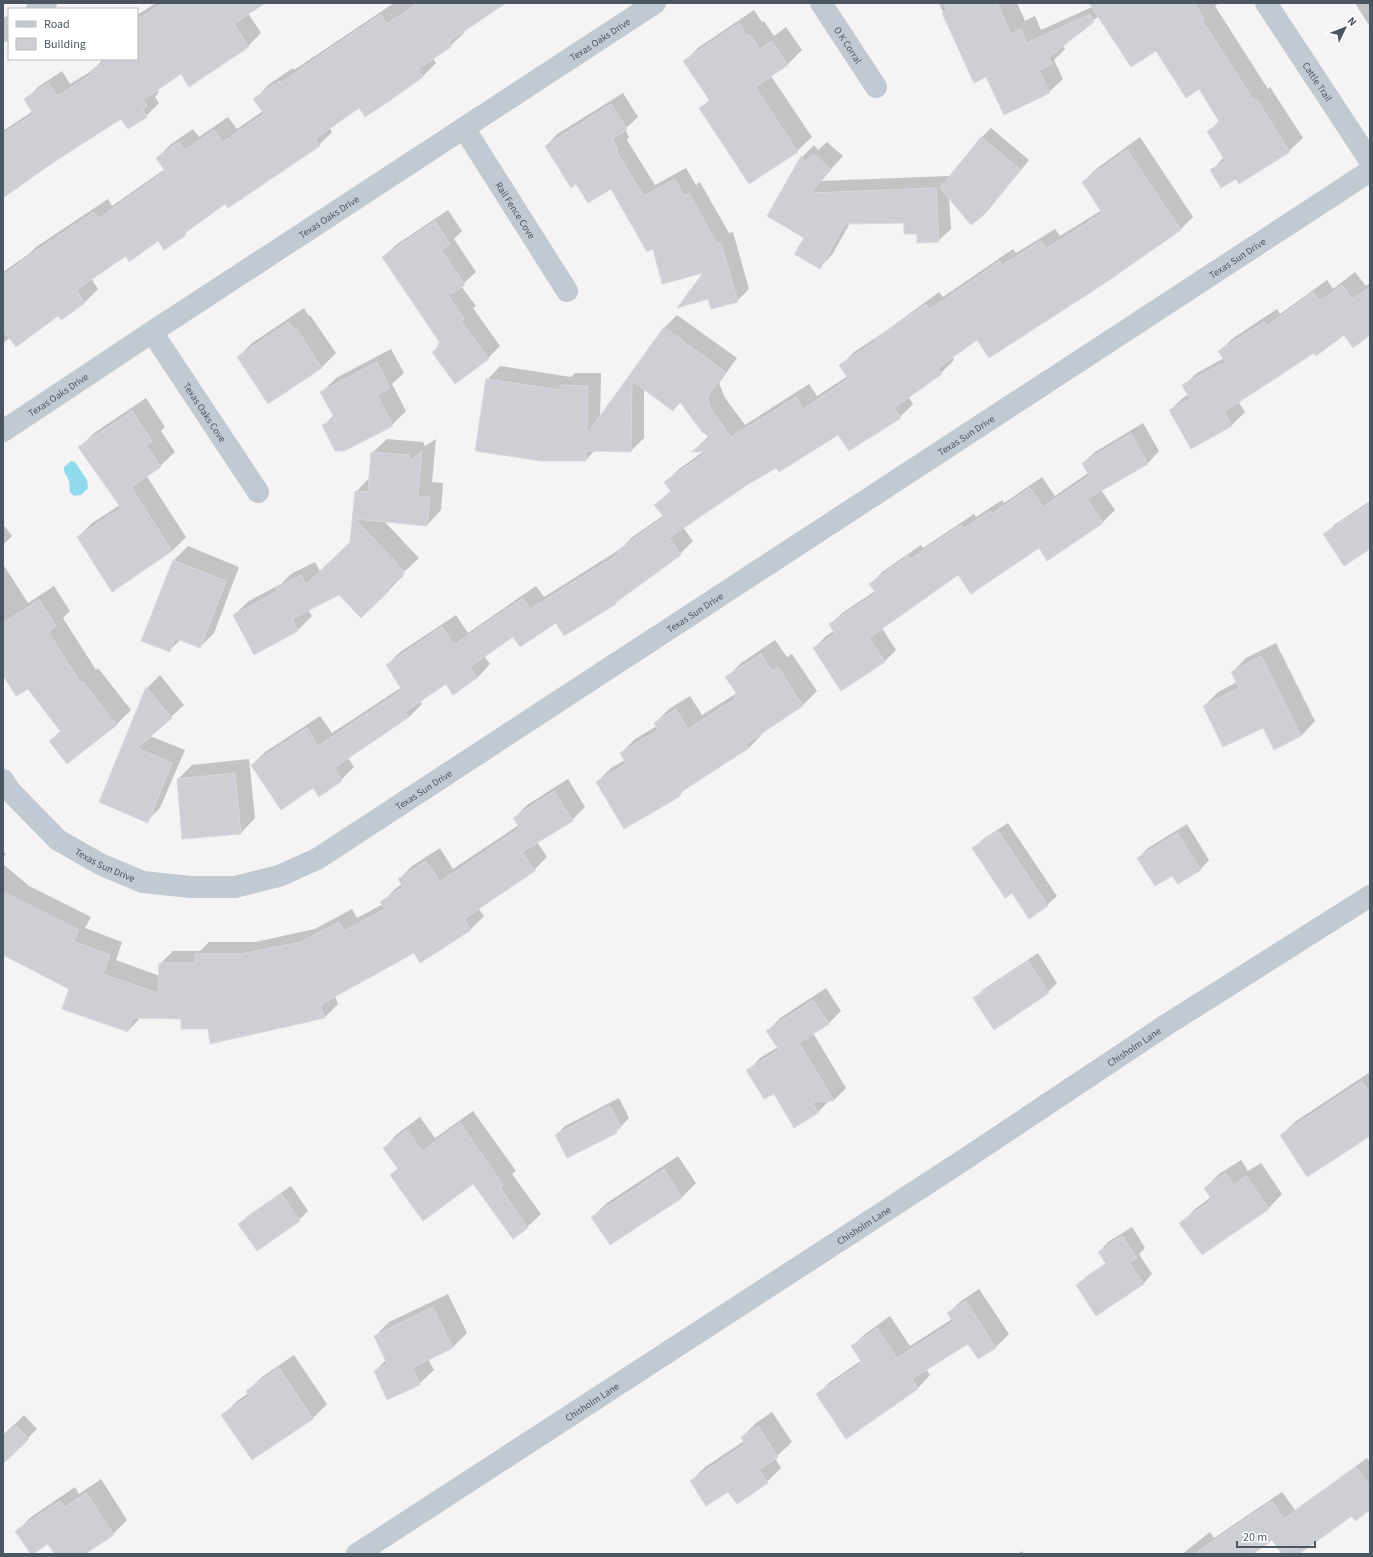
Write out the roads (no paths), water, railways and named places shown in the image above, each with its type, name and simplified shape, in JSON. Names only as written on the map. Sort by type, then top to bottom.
[{"type":"street","name":"Texas Oaks Drive","points":[[3,431],[655,3]]},
{"type":"street","name":"O K Corral","points":[[821,3],[876,87]]},
{"type":"street","name":"Cattle Trail","points":[[1266,3],[1370,161]]},
{"type":"street","name":"Rail Fence Cove","points":[[464,128],[567,291]]},
{"type":"street","name":"Texas Sun Drive","points":[[3,780],[11,792],[58,840],[102,865],[143,882],[191,887],[235,887],[279,876],[317,859],[1370,171]]},
{"type":"street","name":"Texas Oaks Cove","points":[[152,332],[258,492]]},
{"type":"street","name":"Chisholm Lane","points":[[358,1554],[949,1169],[1166,1025],[1370,896]]},
{"type":"water","points":[[71,461],[75,462],[87,480],[88,488],[81,495],[74,496],[70,492],[69,481],[64,471],[64,467]]}]
